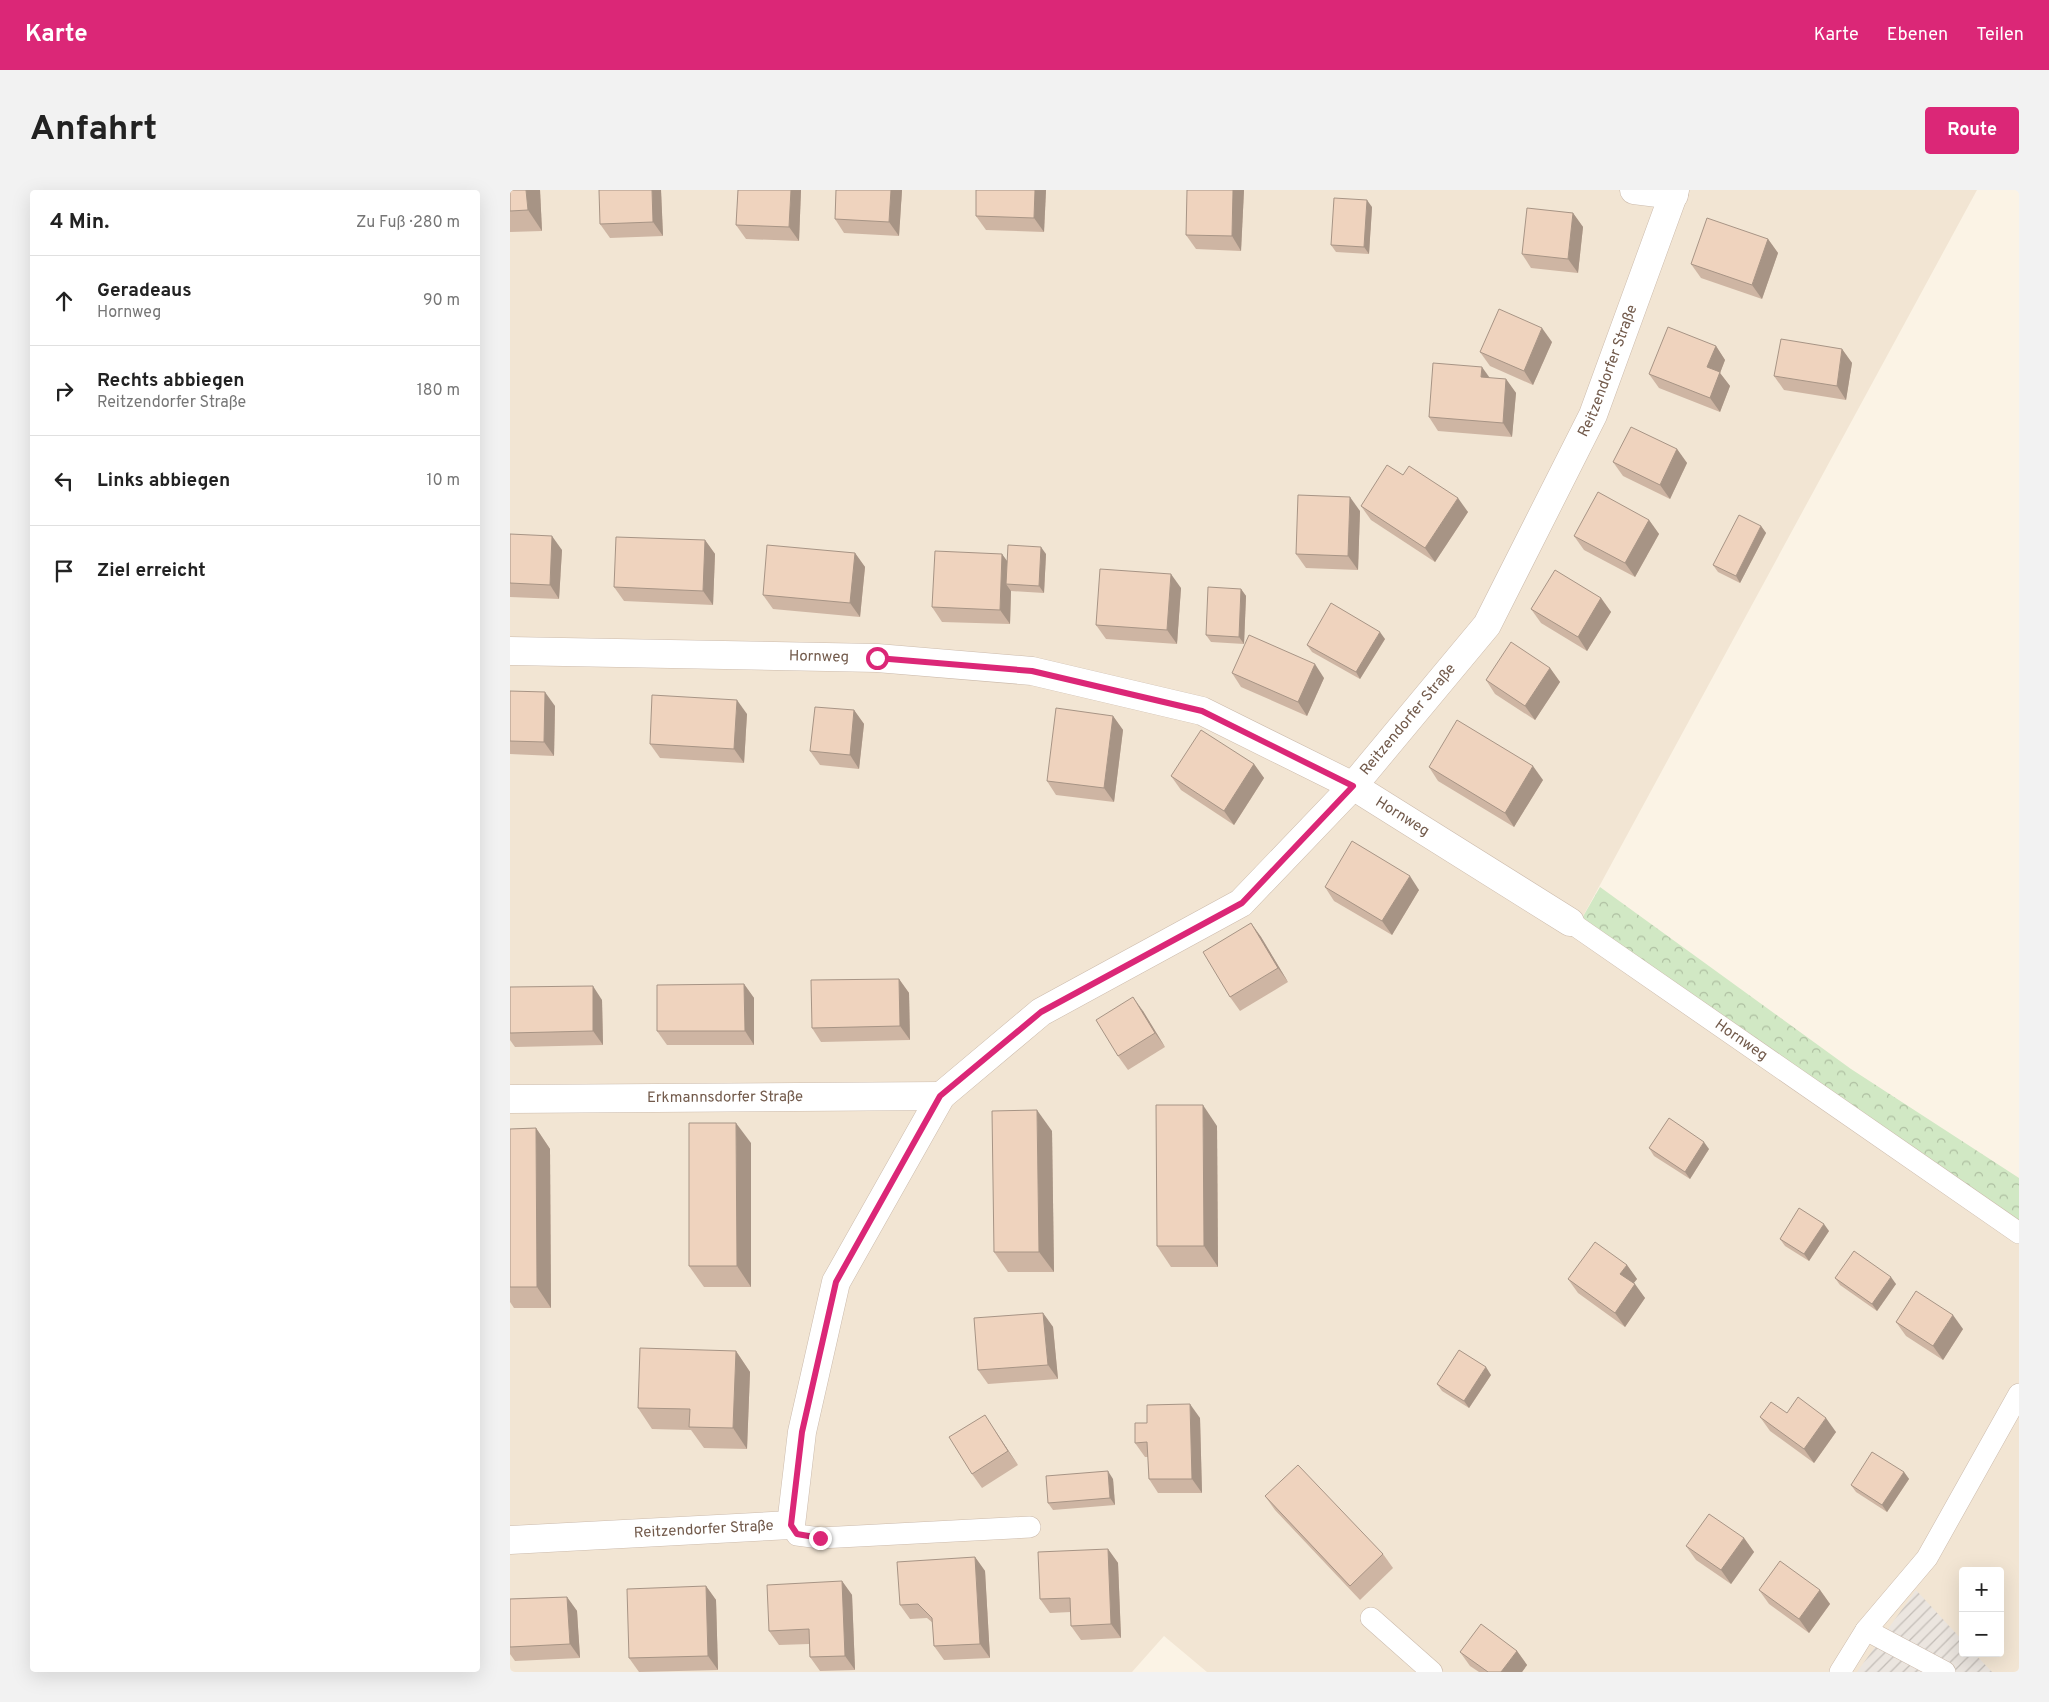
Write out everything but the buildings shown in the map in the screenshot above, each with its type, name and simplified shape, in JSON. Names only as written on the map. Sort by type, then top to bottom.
[{"type":"street","points":[[1634,190],[1675,193]]},
{"type":"street","name":"Reitzendorfer Straße","points":[[510,1540],[791,1525],[802,1432],[836,1282],[940,1096],[1041,1012],[1242,903],[1353,786],[1486,625],[1593,415],[1675,193]]},
{"type":"street","name":"Hornweg","points":[[510,651],[877,658],[1032,671],[1202,711],[1353,786],[1570,922]]},
{"type":"street","name":"Erkmannsdorfer Straße","points":[[510,1099],[940,1096]]},
{"type":"lane","name":"Hornweg","points":[[1570,922],[2019,1233]]},
{"type":"lane","points":[[1840,1672],[1866,1630],[1927,1558],[2019,1394]]},
{"type":"lane","points":[[791,1525],[797,1534],[820,1538],[1030,1526]]},
{"type":"lane","points":[[1371,1618],[1432,1672]]},
{"type":"lane","points":[[1866,1630],[1945,1672]]},
{"type":"shaded area","points":[[510,190],[1977,190],[1581,920],[2019,1223],[2019,1672],[1207,1672],[1164,1636],[1132,1672],[510,1672]]},
{"type":"shaded area","points":[[1916,1590],[1959,1637],[1959,1657],[1978,1657],[1992,1672],[1857,1672]]},
{"type":"green space","points":[[1600,887],[1851,1069],[2019,1178],[2019,1223],[1581,920]]},
{"type":"route","points":[[820,1538],[797,1534],[791,1525],[802,1432],[836,1282],[940,1096],[1041,1012],[1242,903],[1353,786],[1202,711],[1032,671],[877,658]]}]
